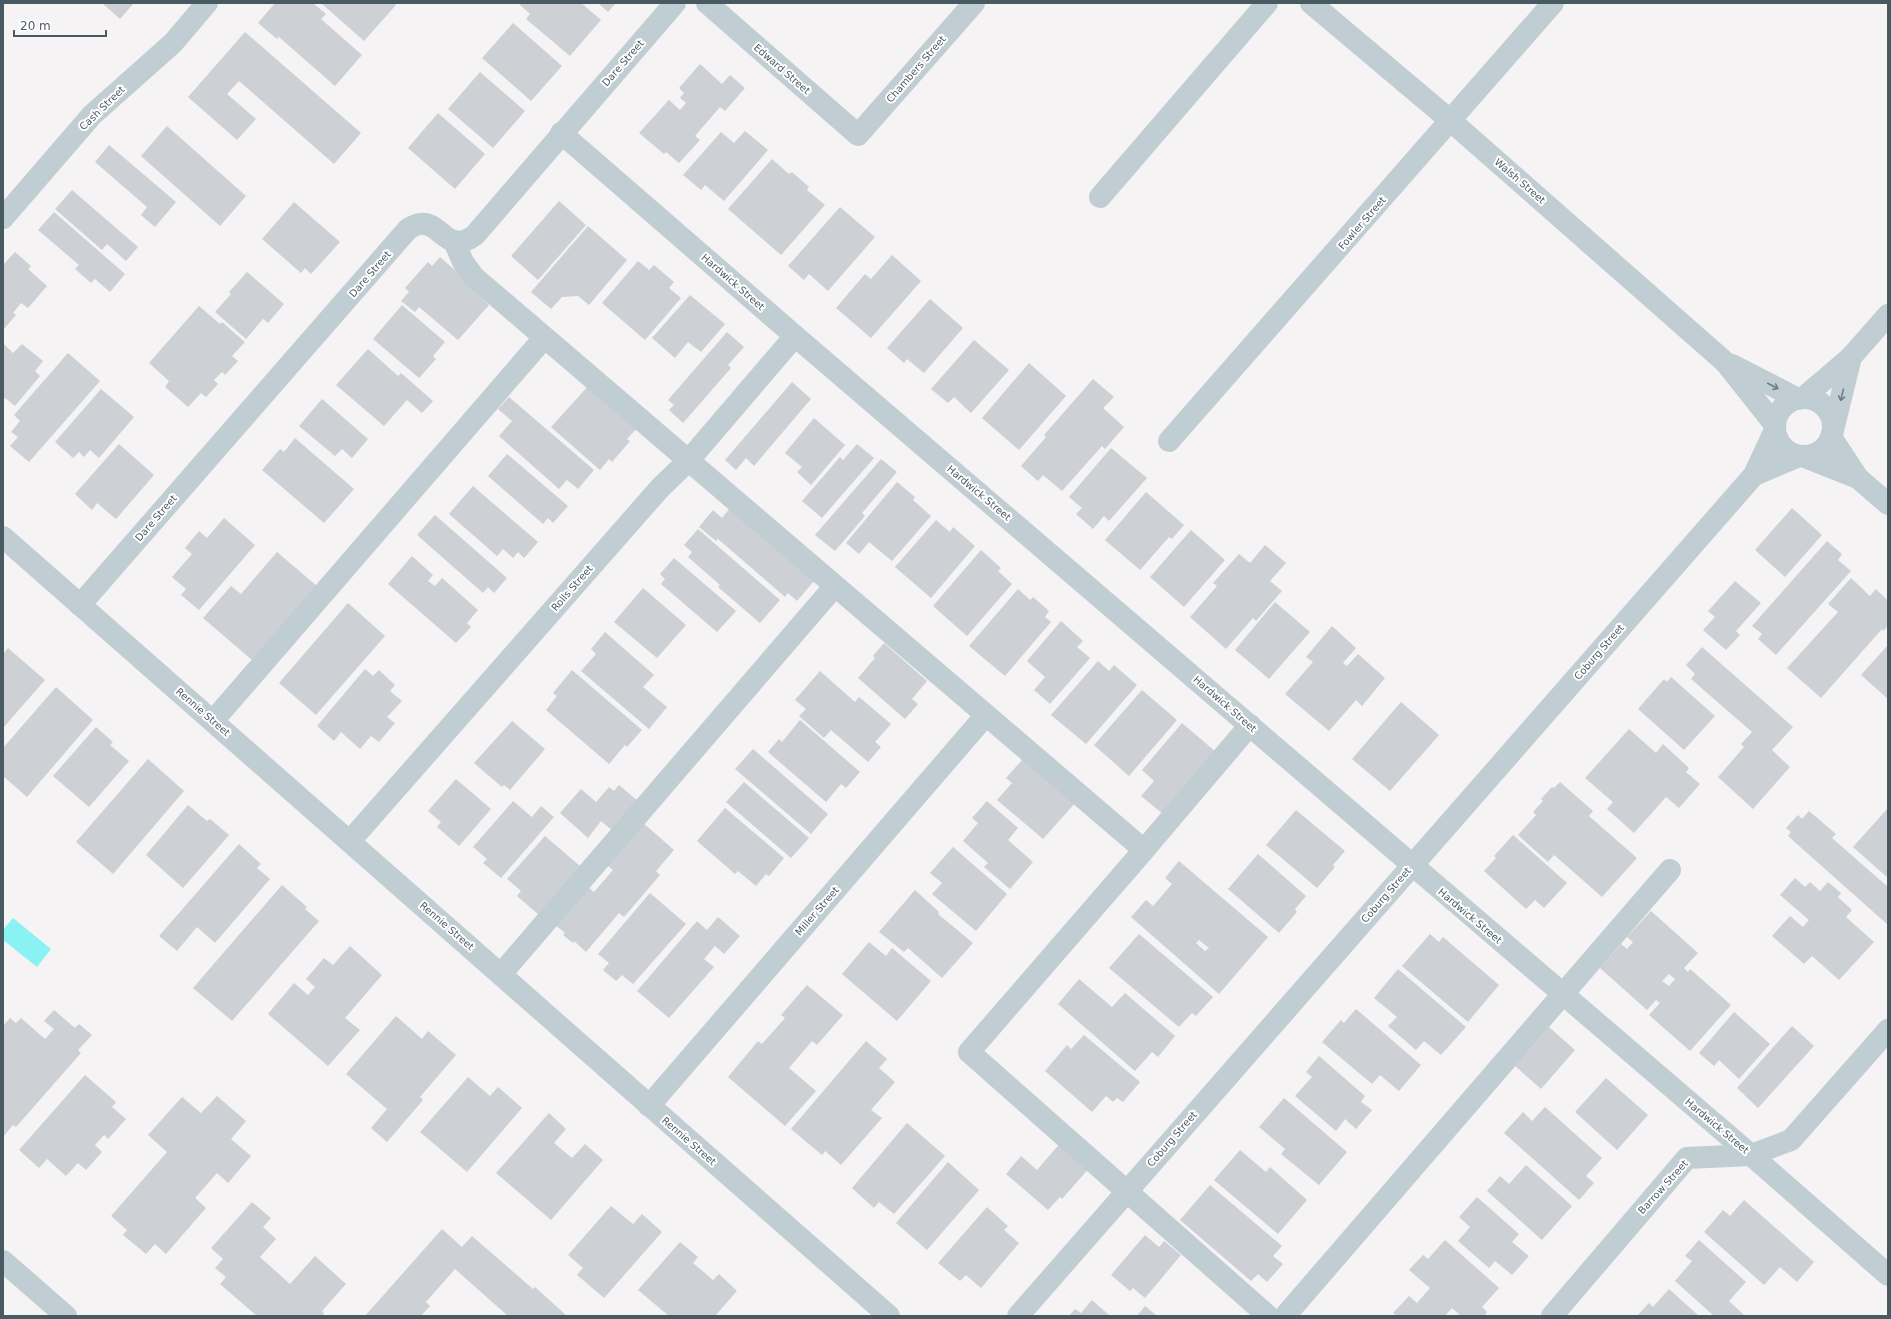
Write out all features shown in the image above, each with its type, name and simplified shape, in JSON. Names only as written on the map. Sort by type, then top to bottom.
[{"type":"street","name":"Cash Street","points":[[3,218],[92,115],[173,42],[207,3]]},
{"type":"street","name":"Dare Street","points":[[80,605],[408,229],[421,224],[427,225],[454,241],[468,240],[475,235],[561,133],[675,3]]},
{"type":"street","name":"Edward Street","points":[[707,3],[858,135]]},
{"type":"street","name":"Chambers Street","points":[[858,135],[974,3]]},
{"type":"street","points":[[1100,197],[1267,3]]},
{"type":"street","name":"Walsh Street","points":[[1311,3],[1451,121],[1726,362],[1775,428]]},
{"type":"street","name":"Fowler Street","points":[[1169,441],[1553,3]]},
{"type":"street","name":"Hardwick Street","points":[[561,133],[1412,866],[1751,1155],[1888,1275]]},
{"type":"street","points":[[454,241],[463,262],[474,277],[1144,850]]},
{"type":"street","points":[[1858,478],[1802,456],[1790,453],[1777,439],[1775,428],[1782,408],[1789,402],[1800,398],[1851,357],[1888,315]]},
{"type":"street","name":"Rolls Street","points":[[350,841],[660,488],[688,460],[795,336]]},
{"type":"street","points":[[213,721],[544,338]]},
{"type":"street","points":[[1802,456],[1813,455],[1821,450],[1827,445],[1832,435],[1851,357]]},
{"type":"street","name":"Walsh Street","points":[[1726,362],[1800,398]]},
{"type":"street","points":[[1800,398],[1819,402],[1826,408],[1833,423],[1832,435],[1858,478],[1888,504]]},
{"type":"street","name":"Coburg Street","points":[[1018,1316],[1754,475],[1775,428]]},
{"type":"street","name":"Coburg Street","points":[[1754,475],[1802,456]]},
{"type":"street","name":"Rennie Street","points":[[3,537],[889,1316]]},
{"type":"street","points":[[501,974],[834,586]]},
{"type":"street","name":"Miller Street","points":[[649,1106],[986,715]]},
{"type":"street","points":[[1250,725],[969,1052],[1268,1316]]},
{"type":"street","points":[[1285,1316],[1564,995],[1670,870]]},
{"type":"street","name":"Barrow Street","points":[[1552,1316],[1687,1158],[1751,1155],[1792,1140],[1888,1030]]},
{"type":"street","points":[[3,1261],[66,1316]]},
{"type":"water","points":[[13,918],[51,949],[37,967],[3,940],[3,930]]},
{"type":"building","points":[[102,3],[134,3],[120,19]]},
{"type":"building","points":[[275,3],[313,3],[326,14],[321,19],[362,55],[335,86],[279,37],[277,39],[258,23]]},
{"type":"building","points":[[321,3],[393,3],[396,5],[364,41]]},
{"type":"building","points":[[518,3],[581,3],[601,20],[570,56],[526,19],[530,14]]},
{"type":"building","points":[[598,3],[616,3],[608,12]]},
{"type":"building","points":[[513,23],[562,66],[531,101],[482,58]]},
{"type":"building","points":[[245,32],[361,133],[334,164],[239,81],[227,94],[256,119],[237,140],[188,97]]},
{"type":"building","points":[[700,64],[722,84],[730,75],[745,88],[725,111],[720,107],[695,136],[700,140],[679,163],[666,152],[664,154],[639,133],[669,100],[680,110],[686,103],[680,98],[684,93],[679,88]]},
{"type":"building","points":[[480,72],[525,111],[493,148],[448,109]]},
{"type":"building","points":[[438,113],[485,154],[455,189],[408,148]]},
{"type":"building","points":[[167,126],[246,196],[220,226],[141,156]]},
{"type":"building","points":[[745,131],[768,150],[724,201],[705,185],[701,190],[683,175],[721,132],[734,143]]},
{"type":"building","points":[[109,145],[176,202],[155,227],[141,215],[147,207],[95,162]]},
{"type":"building","points":[[772,159],[789,174],[792,172],[809,187],[807,190],[825,205],[781,255],[728,209]]},
{"type":"building","points":[[72,190],[138,247],[126,261],[107,244],[102,250],[55,209]]},
{"type":"building","points":[[559,201],[586,225],[538,280],[511,256]]},
{"type":"building","points":[[294,202],[340,242],[311,274],[305,268],[301,273],[262,239]]},
{"type":"building","points":[[840,207],[875,237],[828,291],[809,274],[804,280],[788,266]]},
{"type":"building","points":[[54,212],[125,274],[110,292],[95,279],[91,283],[75,269],[79,265],[38,230]]},
{"type":"building","points":[[588,226],[627,260],[589,305],[578,296],[562,297],[551,309],[531,292]]},
{"type":"building","points":[[15,252],[31,266],[28,269],[47,286],[28,308],[21,303],[13,313],[16,315],[3,330],[3,265]]},
{"type":"building","points":[[892,255],[921,281],[871,338],[836,308],[865,274],[871,279]]},
{"type":"building","points":[[440,257],[479,291],[477,293],[489,305],[458,340],[419,307],[415,312],[401,301],[409,292],[405,288],[428,262],[432,266]]},
{"type":"building","points":[[638,261],[649,270],[654,265],[674,282],[669,288],[681,298],[645,340],[602,303]]},
{"type":"building","points":[[247,272],[284,304],[268,323],[263,319],[246,339],[215,312],[231,294],[229,292]]},
{"type":"building","points":[[690,295],[725,324],[701,352],[688,342],[675,358],[652,338]]},
{"type":"building","points":[[930,299],[963,328],[924,373],[907,359],[904,363],[887,348]]},
{"type":"building","points":[[402,305],[445,342],[433,356],[436,359],[419,378],[373,339]]},
{"type":"building","points":[[199,306],[220,324],[222,322],[245,342],[232,356],[238,361],[225,375],[222,372],[214,380],[218,384],[206,397],[201,393],[188,407],[165,387],[169,381],[149,363]]},
{"type":"building","points":[[727,332],[744,347],[728,365],[731,368],[683,423],[669,410],[674,405],[668,400]]},
{"type":"building","points":[[974,340],[1009,370],[971,413],[954,397],[948,403],[931,389]]},
{"type":"building","points":[[3,343],[13,353],[22,344],[43,361],[35,371],[40,376],[15,406],[5,398],[3,400]]},
{"type":"building","points":[[368,349],[398,376],[401,373],[433,401],[422,413],[407,400],[384,426],[336,385]]},
{"type":"building","points":[[68,353],[100,381],[29,462],[10,446],[18,437],[11,432],[20,421],[14,415]]},
{"type":"building","points":[[1029,363],[1066,396],[1019,450],[982,418]]},
{"type":"building","points":[[1093,379],[1114,397],[1103,408],[1124,427],[1105,449],[1102,446],[1062,491],[1043,475],[1038,481],[1021,466],[1046,437],[1044,435]]},
{"type":"building","points":[[792,382],[811,399],[754,466],[746,458],[736,470],[725,460]]},
{"type":"building","points":[[590,384],[638,427],[627,439],[630,441],[612,462],[609,459],[600,470],[551,427]]},
{"type":"building","points":[[101,389],[134,417],[99,458],[90,450],[84,457],[79,452],[73,458],[55,442]]},
{"type":"building","points":[[509,397],[594,470],[578,489],[567,480],[559,489],[499,436],[512,421],[498,409]]},
{"type":"building","points":[[322,399],[368,439],[352,458],[342,449],[335,456],[299,426]]},
{"type":"building","points":[[814,418],[845,445],[811,485],[797,472],[802,467],[785,453]]},
{"type":"building","points":[[295,438],[354,489],[324,523],[262,470],[280,449],[284,452]]},
{"type":"building","points":[[119,444],[154,475],[116,519],[97,503],[92,510],[75,494]]},
{"type":"building","points":[[857,444],[874,458],[822,518],[802,501],[840,457],[843,460]]},
{"type":"building","points":[[1111,448],[1147,478],[1109,521],[1104,516],[1093,529],[1076,514],[1082,508],[1069,497]]},
{"type":"building","points":[[507,454],[568,506],[553,523],[548,518],[543,524],[488,476]]},
{"type":"building","points":[[881,459],[897,472],[862,513],[865,516],[835,551],[815,535]]},
{"type":"building","points":[[897,482],[915,497],[913,500],[931,516],[892,561],[869,542],[859,554],[846,543]]},
{"type":"building","points":[[473,486],[538,542],[524,558],[518,552],[513,558],[503,549],[497,556],[449,514]]},
{"type":"building","points":[[1146,492],[1184,525],[1172,539],[1169,537],[1140,570],[1105,540]]},
{"type":"building","points":[[730,508],[814,581],[797,601],[788,593],[785,597],[718,539],[716,541],[699,527],[713,510],[722,518]]},
{"type":"building","points":[[1792,508],[1822,535],[1785,577],[1755,550]]},
{"type":"building","points":[[435,515],[507,578],[494,593],[488,587],[483,593],[417,535]]},
{"type":"building","points":[[224,518],[255,545],[199,610],[181,595],[186,589],[172,577],[192,554],[185,548],[199,531],[207,538]]},
{"type":"building","points":[[936,520],[950,532],[953,527],[975,546],[931,598],[895,567]]},
{"type":"building","points":[[698,529],[780,600],[760,623],[718,587],[720,585],[688,557],[692,552],[684,545]]},
{"type":"building","points":[[1191,530],[1225,560],[1184,607],[1150,577]]},
{"type":"building","points":[[1827,541],[1842,554],[1838,560],[1851,571],[1776,655],[1758,639],[1762,634],[1752,626]]},
{"type":"building","points":[[1265,545],[1286,563],[1270,581],[1282,591],[1256,621],[1253,618],[1226,649],[1190,617],[1217,586],[1213,583],[1239,554],[1250,563]]},
{"type":"building","points":[[981,550],[1001,568],[998,571],[1012,584],[967,636],[933,606]]},
{"type":"building","points":[[277,552],[317,586],[252,660],[203,618],[231,586],[241,594]]},
{"type":"building","points":[[412,556],[433,575],[428,581],[435,586],[442,578],[478,610],[467,623],[471,627],[456,643],[388,584]]},
{"type":"building","points":[[674,558],[736,611],[717,632],[661,584],[665,579],[660,574]]},
{"type":"building","points":[[1851,578],[1870,596],[1876,589],[1888,601],[1888,626],[1883,631],[1882,629],[1821,698],[1787,668],[1838,612],[1828,604]]},
{"type":"building","points":[[1735,581],[1761,603],[1736,631],[1740,635],[1726,650],[1703,630],[1715,617],[1708,611]]},
{"type":"building","points":[[643,588],[686,625],[657,658],[614,622]]},
{"type":"building","points":[[1018,589],[1030,600],[1033,597],[1049,611],[1045,617],[1051,622],[1005,676],[969,646]]},
{"type":"building","points":[[1275,602],[1310,632],[1269,679],[1235,650]]},
{"type":"building","points":[[348,603],[385,636],[316,715],[279,683]]},
{"type":"building","points":[[1061,621],[1083,641],[1077,647],[1090,658],[1050,704],[1034,690],[1045,677],[1027,661]]},
{"type":"building","points":[[1332,626],[1356,648],[1343,663],[1347,666],[1358,654],[1385,678],[1362,706],[1356,700],[1329,731],[1285,694],[1313,662],[1306,657]]},
{"type":"building","points":[[605,632],[654,675],[643,687],[667,707],[649,729],[581,671],[596,654],[591,649]]},
{"type":"building","points":[[884,643],[927,681],[912,699],[918,704],[905,719],[858,678],[875,658],[873,656]]},
{"type":"building","points":[[1888,645],[1888,699],[1861,675]]},
{"type":"building","points":[[1702,647],[1793,727],[1772,750],[1790,767],[1753,809],[1718,777],[1744,747],[1741,744],[1752,732],[1691,679],[1695,674],[1686,665]]},
{"type":"building","points":[[8,648],[45,680],[3,728],[3,654]]},
{"type":"building","points":[[1098,661],[1109,671],[1114,665],[1137,685],[1086,744],[1051,715]]},
{"type":"building","points":[[365,669],[373,676],[379,670],[395,685],[390,691],[402,701],[387,717],[395,723],[379,742],[371,736],[360,749],[341,732],[334,741],[317,726]]},
{"type":"building","points":[[572,670],[642,730],[627,747],[625,745],[609,764],[546,710],[557,696],[553,693]]},
{"type":"building","points":[[820,671],[855,702],[859,697],[891,724],[875,742],[881,747],[868,762],[831,730],[824,738],[799,716],[806,709],[795,700]]},
{"type":"building","points":[[1671,677],[1715,716],[1684,750],[1638,709],[1664,679],[1667,682]]},
{"type":"building","points":[[56,687],[93,720],[27,797],[3,776],[3,748]]},
{"type":"building","points":[[1142,690],[1177,720],[1129,776],[1094,745]]},
{"type":"building","points":[[1401,702],[1439,735],[1390,791],[1352,759]]},
{"type":"building","points":[[800,720],[860,772],[846,788],[841,784],[826,802],[768,752],[779,739],[782,742]]},
{"type":"building","points":[[512,721],[545,749],[510,790],[504,785],[502,787],[474,763]]},
{"type":"building","points":[[1182,723],[1216,752],[1163,814],[1141,796],[1154,781],[1142,770]]},
{"type":"building","points":[[96,727],[113,742],[110,745],[129,761],[89,807],[53,776]]},
{"type":"building","points":[[1629,729],[1656,753],[1663,744],[1689,768],[1686,772],[1700,784],[1679,808],[1666,797],[1634,833],[1607,809],[1613,802],[1585,778]]},
{"type":"building","points":[[753,749],[828,814],[811,834],[735,769]]},
{"type":"building","points":[[148,759],[184,791],[113,874],[76,842]]},
{"type":"building","points":[[1023,759],[1075,803],[1043,839],[997,800],[1012,783],[1006,778]]},
{"type":"building","points":[[456,779],[491,809],[459,846],[437,827],[441,822],[428,811]]},
{"type":"building","points":[[744,782],[809,838],[791,858],[726,802]]},
{"type":"building","points":[[1560,782],[1593,811],[1589,816],[1637,858],[1602,897],[1554,855],[1548,862],[1518,835],[1536,815],[1533,812],[1543,801],[1541,799],[1552,787],[1554,788]]},
{"type":"building","points":[[619,785],[639,802],[614,832],[601,821],[588,838],[560,813],[581,789],[596,802],[609,787],[614,791]]},
{"type":"building","points":[[513,801],[532,817],[541,806],[554,817],[501,878],[483,863],[487,859],[473,847]]},
{"type":"building","points":[[987,801],[1018,828],[1008,840],[1033,862],[1010,889],[984,867],[988,863],[963,841],[978,823],[972,818]]},
{"type":"building","points":[[188,805],[207,821],[210,819],[229,835],[183,888],[146,855]]},
{"type":"building","points":[[725,808],[784,858],[769,876],[766,874],[756,886],[738,871],[735,874],[697,841]]},
{"type":"building","points":[[1888,808],[1888,878],[1853,847]]},
{"type":"building","points":[[1296,810],[1345,851],[1333,865],[1335,867],[1317,888],[1266,845]]},
{"type":"building","points":[[1809,811],[1836,834],[1832,838],[1888,887],[1888,925],[1788,836],[1791,832],[1786,828],[1798,815],[1802,819]]},
{"type":"building","points":[[642,822],[674,850],[656,871],[660,875],[624,917],[619,913],[586,952],[574,941],[573,943],[563,935],[565,933],[554,924],[587,886],[594,892],[613,870],[606,864]]},
{"type":"building","points":[[1513,835],[1567,883],[1544,908],[1535,900],[1526,909],[1484,871],[1496,858],[1494,856]]},
{"type":"building","points":[[545,836],[580,866],[539,915],[517,896],[521,891],[507,879]]},
{"type":"building","points":[[239,844],[261,864],[257,868],[270,879],[215,943],[197,927],[177,951],[159,936]]},
{"type":"building","points":[[953,847],[1007,894],[976,931],[932,894],[942,883],[930,873]]},
{"type":"building","points":[[1258,854],[1306,896],[1295,909],[1297,912],[1279,933],[1228,889]]},
{"type":"building","points":[[1179,861],[1268,937],[1219,994],[1131,917],[1146,900],[1153,906],[1172,884],[1165,878]],"holes":[[[1199,940],[1209,948],[1205,951],[1196,943]]]},
{"type":"building","points":[[1795,878],[1805,887],[1810,882],[1820,891],[1828,882],[1841,893],[1838,897],[1852,910],[1846,917],[1874,942],[1839,980],[1812,956],[1804,964],[1772,936],[1790,916],[1803,927],[1809,920],[1780,895]]},
{"type":"building","points":[[282,885],[307,907],[305,909],[319,921],[232,1021],[193,988]]},
{"type":"building","points":[[915,890],[939,912],[938,914],[973,943],[942,978],[908,948],[904,952],[879,932]]},
{"type":"building","points":[[650,893],[686,924],[633,984],[622,975],[616,981],[603,970],[609,963],[598,954]]},
{"type":"building","points":[[1651,911],[1698,953],[1684,968],[1688,972],[1690,969],[1731,1005],[1690,1051],[1649,1015],[1660,1003],[1656,1000],[1647,1010],[1600,968],[1621,944],[1627,949],[1633,942],[1627,937]],"holes":[[[1669,974],[1675,979],[1669,986],[1662,981]]]},
{"type":"building","points":[[718,917],[740,936],[724,954],[715,946],[704,959],[714,967],[669,1018],[637,991],[697,921],[707,930]]},
{"type":"building","points":[[1139,934],[1213,997],[1196,1016],[1192,1013],[1179,1027],[1109,968]]},
{"type":"building","points":[[1430,934],[1439,942],[1443,937],[1499,985],[1468,1022],[1402,966]]},
{"type":"building","points":[[869,942],[886,956],[892,948],[931,981],[897,1021],[842,974]]},
{"type":"building","points":[[350,946],[382,975],[345,1018],[360,1030],[328,1066],[268,1014],[294,983],[308,995],[315,987],[306,979],[324,958],[333,965]]},
{"type":"building","points":[[1398,969],[1466,1027],[1441,1055],[1424,1041],[1416,1050],[1388,1026],[1397,1017],[1374,998]]},
{"type":"building","points":[[1079,979],[1112,1007],[1125,993],[1175,1036],[1158,1057],[1152,1052],[1135,1071],[1058,1004]]},
{"type":"building","points":[[807,985],[843,1015],[817,1045],[812,1041],[789,1068],[816,1091],[785,1126],[728,1077],[758,1041],[762,1044],[785,1018],[781,1015]]},
{"type":"building","points":[[1356,1009],[1421,1065],[1399,1091],[1380,1075],[1372,1084],[1322,1042],[1341,1020],[1344,1023]]},
{"type":"building","points":[[54,1010],[75,1028],[79,1024],[92,1035],[78,1050],[81,1053],[16,1127],[13,1125],[3,1137],[3,1026],[10,1018],[16,1023],[21,1018],[45,1039],[54,1029],[44,1021]]},
{"type":"building","points":[[1734,1012],[1770,1044],[1739,1079],[1719,1060],[1714,1066],[1699,1053]]},
{"type":"building","points":[[396,1016],[422,1039],[428,1031],[456,1055],[420,1097],[423,1100],[387,1142],[371,1128],[387,1109],[346,1074]]},
{"type":"building","points":[[1792,1026],[1814,1046],[1758,1108],[1737,1088]]},
{"type":"building","points":[[1549,1027],[1575,1050],[1541,1089],[1515,1066]]},
{"type":"building","points":[[1084,1035],[1140,1082],[1123,1102],[1117,1098],[1113,1102],[1106,1096],[1092,1112],[1045,1071],[1067,1045],[1071,1049]]},
{"type":"building","points":[[866,1041],[887,1059],[879,1068],[895,1082],[871,1110],[882,1118],[841,1165],[825,1151],[822,1155],[791,1129]]},
{"type":"building","points":[[1319,1056],[1365,1096],[1361,1102],[1372,1110],[1356,1129],[1345,1119],[1336,1131],[1295,1096],[1312,1077],[1306,1072]]},
{"type":"building","points":[[85,1075],[116,1102],[112,1107],[126,1119],[108,1139],[104,1135],[95,1145],[102,1152],[86,1170],[78,1163],[66,1176],[47,1159],[39,1168],[19,1150]]},
{"type":"building","points":[[468,1077],[490,1096],[498,1087],[522,1108],[467,1172],[420,1132]]},
{"type":"building","points":[[1606,1078],[1648,1115],[1617,1150],[1575,1112]]},
{"type":"building","points":[[217,1096],[246,1121],[231,1139],[251,1156],[228,1183],[217,1173],[195,1198],[206,1208],[166,1254],[155,1244],[146,1254],[123,1235],[127,1230],[111,1216],[167,1152],[148,1135],[182,1097],[201,1113]]},
{"type":"building","points":[[1284,1098],[1347,1152],[1319,1185],[1281,1154],[1285,1149],[1259,1127]]},
{"type":"building","points":[[1545,1107],[1602,1158],[1586,1176],[1594,1183],[1579,1200],[1504,1133],[1523,1112],[1532,1121]]},
{"type":"building","points":[[549,1113],[566,1129],[554,1143],[572,1158],[585,1144],[603,1160],[551,1220],[496,1173]]},
{"type":"building","points":[[907,1123],[945,1156],[894,1214],[879,1202],[874,1208],[852,1188]]},
{"type":"building","points":[[1062,1141],[1091,1166],[1062,1199],[1060,1197],[1048,1210],[1006,1174],[1021,1156],[1037,1170]]},
{"type":"building","points":[[1240,1150],[1266,1172],[1270,1167],[1307,1200],[1278,1234],[1214,1180]]},
{"type":"building","points":[[948,1162],[979,1190],[927,1250],[896,1223]]},
{"type":"building","points":[[1526,1165],[1572,1206],[1542,1240],[1487,1191],[1500,1176],[1509,1184]]},
{"type":"building","points":[[1210,1185],[1282,1246],[1273,1256],[1283,1264],[1267,1282],[1258,1274],[1251,1281],[1180,1220]]},
{"type":"building","points":[[1477,1197],[1519,1234],[1512,1242],[1529,1256],[1512,1275],[1495,1261],[1489,1268],[1458,1241],[1470,1227],[1459,1217]]},
{"type":"building","points":[[1744,1200],[1814,1262],[1797,1282],[1780,1267],[1764,1285],[1704,1232],[1723,1210],[1730,1216]]},
{"type":"building","points":[[252,1202],[271,1218],[263,1227],[276,1239],[260,1257],[290,1284],[315,1256],[346,1284],[322,1311],[324,1313],[322,1316],[257,1316],[220,1284],[226,1277],[215,1268],[223,1259],[211,1248]]},
{"type":"building","points":[[611,1206],[633,1224],[642,1214],[662,1232],[604,1298],[577,1275],[583,1268],[568,1255]]},
{"type":"building","points":[[987,1207],[1008,1226],[1004,1230],[1019,1243],[981,1288],[966,1275],[960,1281],[938,1263]]},
{"type":"building","points":[[442,1229],[462,1247],[472,1236],[533,1289],[535,1287],[567,1316],[508,1316],[455,1269],[426,1302],[430,1306],[421,1316],[365,1316]]},
{"type":"building","points":[[1145,1235],[1159,1247],[1164,1241],[1181,1255],[1145,1298],[1133,1288],[1130,1291],[1111,1275]]},
{"type":"building","points":[[1445,1240],[1499,1288],[1482,1307],[1487,1312],[1484,1316],[1461,1316],[1452,1308],[1445,1316],[1397,1316],[1393,1313],[1409,1296],[1417,1303],[1430,1288],[1409,1270],[1423,1255],[1428,1259]]},
{"type":"building","points":[[1699,1240],[1746,1282],[1729,1301],[1744,1315],[1743,1316],[1714,1316],[1675,1281],[1692,1261],[1685,1256]]},
{"type":"building","points":[[680,1242],[698,1257],[693,1263],[713,1280],[719,1274],[737,1291],[715,1316],[669,1316],[638,1290]]},
{"type":"building","points":[[1669,1289],[1699,1316],[1637,1316],[1649,1303],[1653,1307]]},
{"type":"building","points":[[1092,1300],[1110,1316],[1069,1316],[1075,1309],[1081,1313]]},
{"type":"building","points":[[1145,1306],[1157,1316],[1137,1316]]}]
